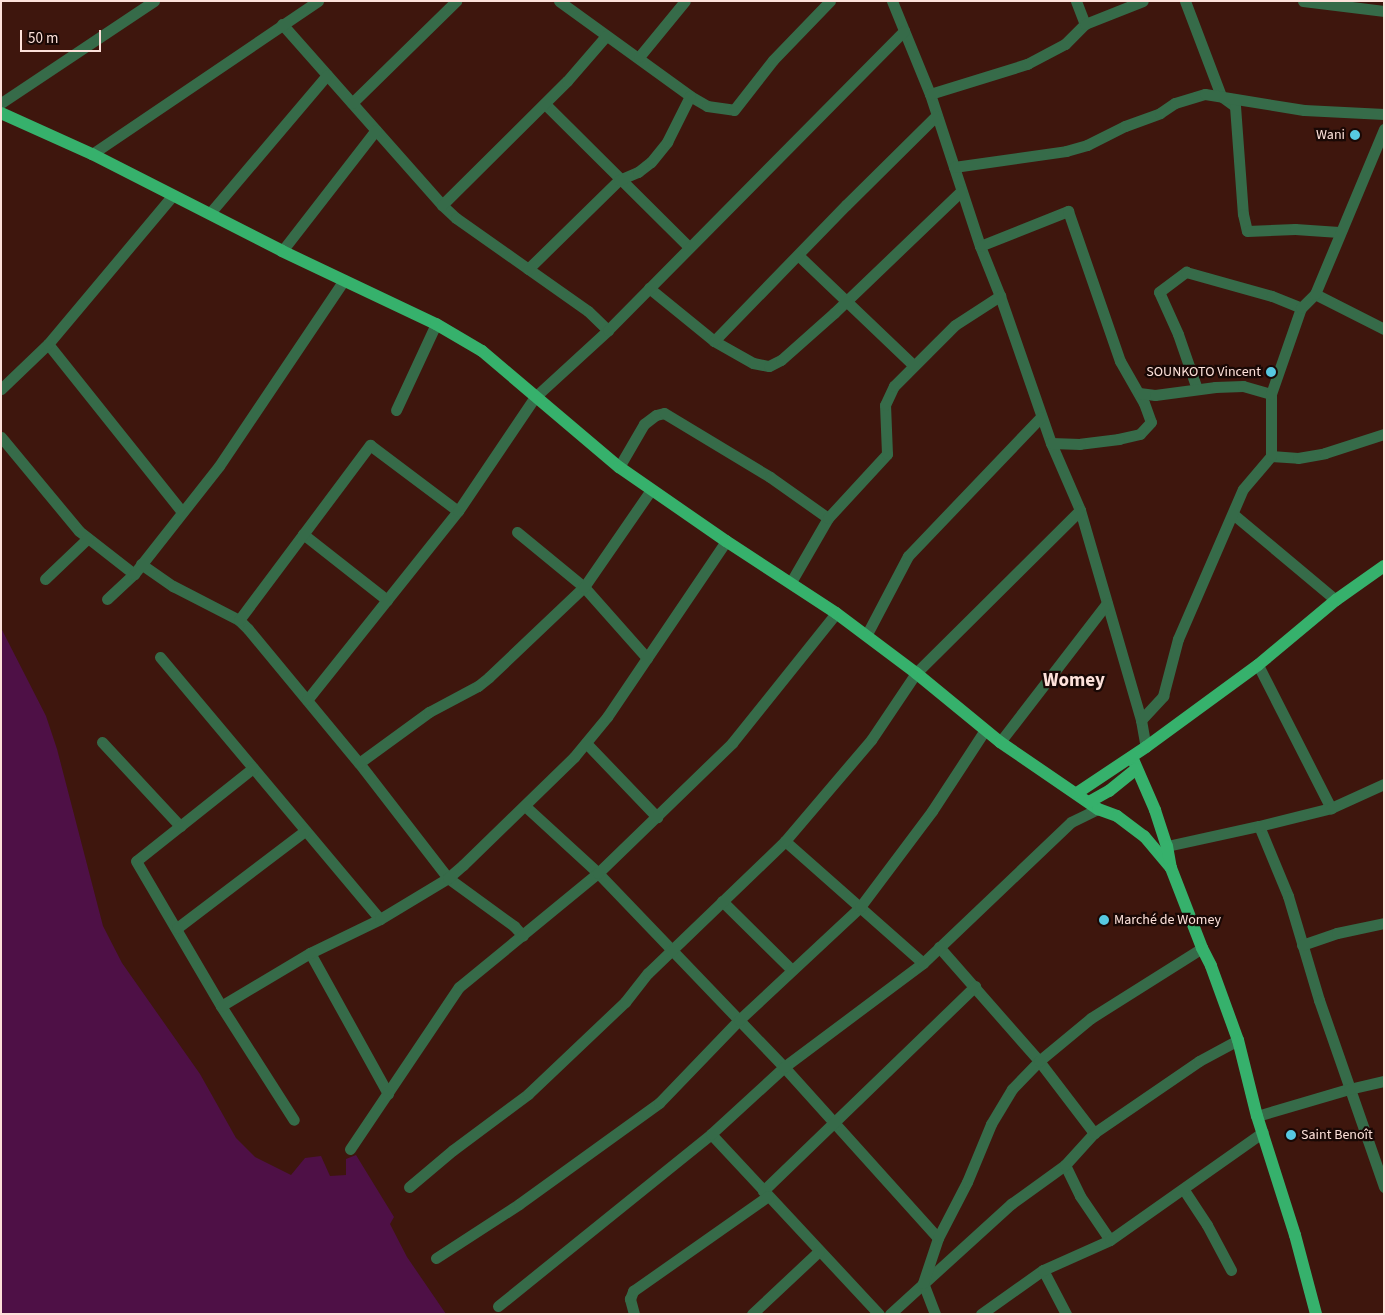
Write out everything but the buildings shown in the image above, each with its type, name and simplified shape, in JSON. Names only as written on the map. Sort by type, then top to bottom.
[{"type":"main road","points":[[4,117],[92,154],[282,251],[436,324],[482,351],[619,467],[726,541],[836,612],[916,672],[1000,742],[1093,805],[1117,816],[1144,836],[1171,868]]},
{"type":"main road","points":[[1093,805],[1109,791],[1146,747],[1258,665],[1336,600],[1384,566]]},
{"type":"main road","points":[[1077,793],[1134,763]]},
{"type":"main road","points":[[1134,763],[1155,810],[1167,846],[1171,868],[1202,948],[1212,966],[1238,1040],[1257,1116],[1295,1235],[1316,1314]]},
{"type":"street","points":[[1,103],[154,1]]},
{"type":"street","points":[[92,154],[318,1]]},
{"type":"street","points":[[352,103],[456,1]]},
{"type":"street","points":[[559,1],[606,36],[639,57],[690,96],[707,106],[734,110],[773,60],[830,1]]},
{"type":"street","points":[[639,57],[685,1]]},
{"type":"street","points":[[892,1],[930,94],[961,191],[1000,296],[1041,417],[1080,510],[1141,720],[1146,747]]},
{"type":"street","points":[[1076,1],[1085,24]]},
{"type":"street","points":[[930,94],[1027,64],[1066,44],[1085,24],[1143,1]]},
{"type":"street","points":[[1184,1],[1221,96],[1235,106],[1243,214],[1247,231],[1295,229],[1339,232]]},
{"type":"street","points":[[1310,2],[1384,11]]},
{"type":"street","points":[[282,24],[442,205],[456,218],[588,310],[608,330]]},
{"type":"street","points":[[306,700],[458,511],[535,397],[608,330],[904,31]]},
{"type":"street","points":[[442,205],[545,104],[606,36]]},
{"type":"street","points":[[210,213],[327,75]]},
{"type":"street","points":[[954,167],[1066,151],[1087,145],[1125,126],[1160,113],[1175,102],[1205,94],[1304,110],[1384,114]]},
{"type":"street","points":[[528,268],[619,180],[638,172],[651,162],[667,142],[690,96]]},
{"type":"street","points":[[545,104],[619,180],[689,247]]},
{"type":"street","points":[[714,341],[936,116]]},
{"type":"street","points":[[1141,720],[1163,696],[1178,639],[1243,489],[1271,456],[1271,394],[1301,308],[1315,294],[1339,232],[1349,214],[1384,129]]},
{"type":"street","points":[[282,251],[376,130]]},
{"type":"street","points":[[649,288],[714,341],[753,363],[769,366],[781,360],[846,301],[961,191]]},
{"type":"street","points":[[1,389],[48,344],[173,195]]},
{"type":"street","points":[[980,246],[1068,210],[1120,361],[1139,393],[1151,422],[1140,434],[1080,444],[1051,443]]},
{"type":"street","points":[[798,254],[914,365]]},
{"type":"street","points":[[1197,389],[1178,334],[1159,292],[1186,272],[1272,296],[1301,308]]},
{"type":"street","points":[[107,599],[137,569],[219,466],[344,280]]},
{"type":"street","points":[[1315,294],[1384,329]]},
{"type":"street","points":[[791,582],[828,518],[887,454],[885,405],[894,386],[955,325],[1000,296]]},
{"type":"street","points":[[396,410],[436,324]]},
{"type":"street","points":[[48,344],[182,512]]},
{"type":"street","points":[[1139,393],[1155,395],[1197,389],[1244,386],[1271,394]]},
{"type":"street","points":[[619,467],[644,424],[656,415],[664,413],[770,477],[828,518]]},
{"type":"street","points":[[866,634],[908,556],[1041,417]]},
{"type":"street","points":[[1271,456],[1298,458],[1325,454],[1384,434]]},
{"type":"street","points":[[1,436],[73,524],[88,538],[137,569],[239,620],[359,763],[448,878],[514,926],[523,936]]},
{"type":"street","points":[[239,620],[370,445],[458,511]]},
{"type":"street","points":[[359,763],[423,716],[478,686],[584,587],[651,490]]},
{"type":"street","points":[[408,1187],[453,1150],[528,1094],[625,1002],[636,985],[785,841],[871,740],[916,672],[1080,510]]},
{"type":"street","points":[[1232,514],[1336,600]]},
{"type":"street","points":[[517,532],[584,587],[647,658]]},
{"type":"street","points":[[303,534],[387,600]]},
{"type":"street","points":[[45,579],[88,538]]},
{"type":"street","points":[[221,1006],[310,953],[380,919],[448,878],[525,806],[586,743],[607,717],[726,541]]},
{"type":"street","points":[[1000,742],[1107,603]]},
{"type":"street","points":[[350,1149],[459,987],[598,873],[732,743],[836,612]]},
{"type":"street","points":[[160,657],[380,919]]},
{"type":"street","points":[[1258,665],[1331,808]]},
{"type":"street","points":[[436,1258],[519,1204],[659,1103],[740,1020],[860,907],[932,811],[986,730]]},
{"type":"street","points":[[102,742],[180,826]]},
{"type":"street","points":[[586,743],[657,817]]},
{"type":"street","points":[[253,768],[136,861],[221,1006],[294,1120]]},
{"type":"street","points":[[1167,846],[1260,826],[1331,808],[1384,784]]},
{"type":"street","points":[[498,1306],[711,1134],[784,1066],[923,962],[1071,822],[1093,805]]},
{"type":"street","points":[[525,806],[598,873],[671,951],[784,1066],[938,1238]]},
{"type":"street","points":[[1260,826],[1288,896],[1349,1089],[1384,1187]]},
{"type":"street","points":[[177,928],[305,831]]},
{"type":"street","points":[[785,841],[923,962]]},
{"type":"street","points":[[722,901],[792,970]]},
{"type":"street","points":[[1302,944],[1336,932],[1384,923]]},
{"type":"street","points":[[939,947],[1039,1061],[1094,1134]]},
{"type":"street","points":[[936,1314],[923,1283],[938,1238],[967,1182],[991,1124],[1012,1089],[1039,1061],[1091,1018],[1202,948]]},
{"type":"street","points":[[310,953],[388,1094]]},
{"type":"street","points":[[634,1314],[630,1299],[633,1291],[766,1193],[975,986]]},
{"type":"street","points":[[890,1314],[1011,1204],[1065,1165],[1094,1134],[1199,1061],[1238,1040]]},
{"type":"street","points":[[1257,1116],[1349,1089],[1384,1081]]},
{"type":"street","points":[[980,1314],[1043,1270],[1110,1240],[1184,1190],[1263,1132]]},
{"type":"street","points":[[711,1134],[879,1314]]},
{"type":"street","points":[[1065,1165],[1080,1196],[1110,1240]]},
{"type":"street","points":[[1184,1190],[1207,1225],[1231,1270]]},
{"type":"street","points":[[752,1314],[819,1251]]},
{"type":"street","points":[[1043,1270],[1066,1314]]},
{"type":"shaded area","points":[[1,628],[46,716],[57,749],[103,926],[122,963],[200,1074],[236,1138],[255,1157],[291,1175],[305,1158],[321,1156],[330,1176],[346,1175],[346,1159],[356,1155],[394,1217],[390,1224],[407,1257],[446,1314],[1,1314]]},
{"type":"place","name":"Wani","points":[[1355,135]]},
{"type":"place","name":"SOUNKOTO Vincent","points":[[1271,372]]},
{"type":"place","name":"Marché de Womey","points":[[1104,920]]},
{"type":"place","name":"Saint Benoît","points":[[1291,1135]]},
{"type":"district","name":"Womey","points":[[1074,681]]}]
